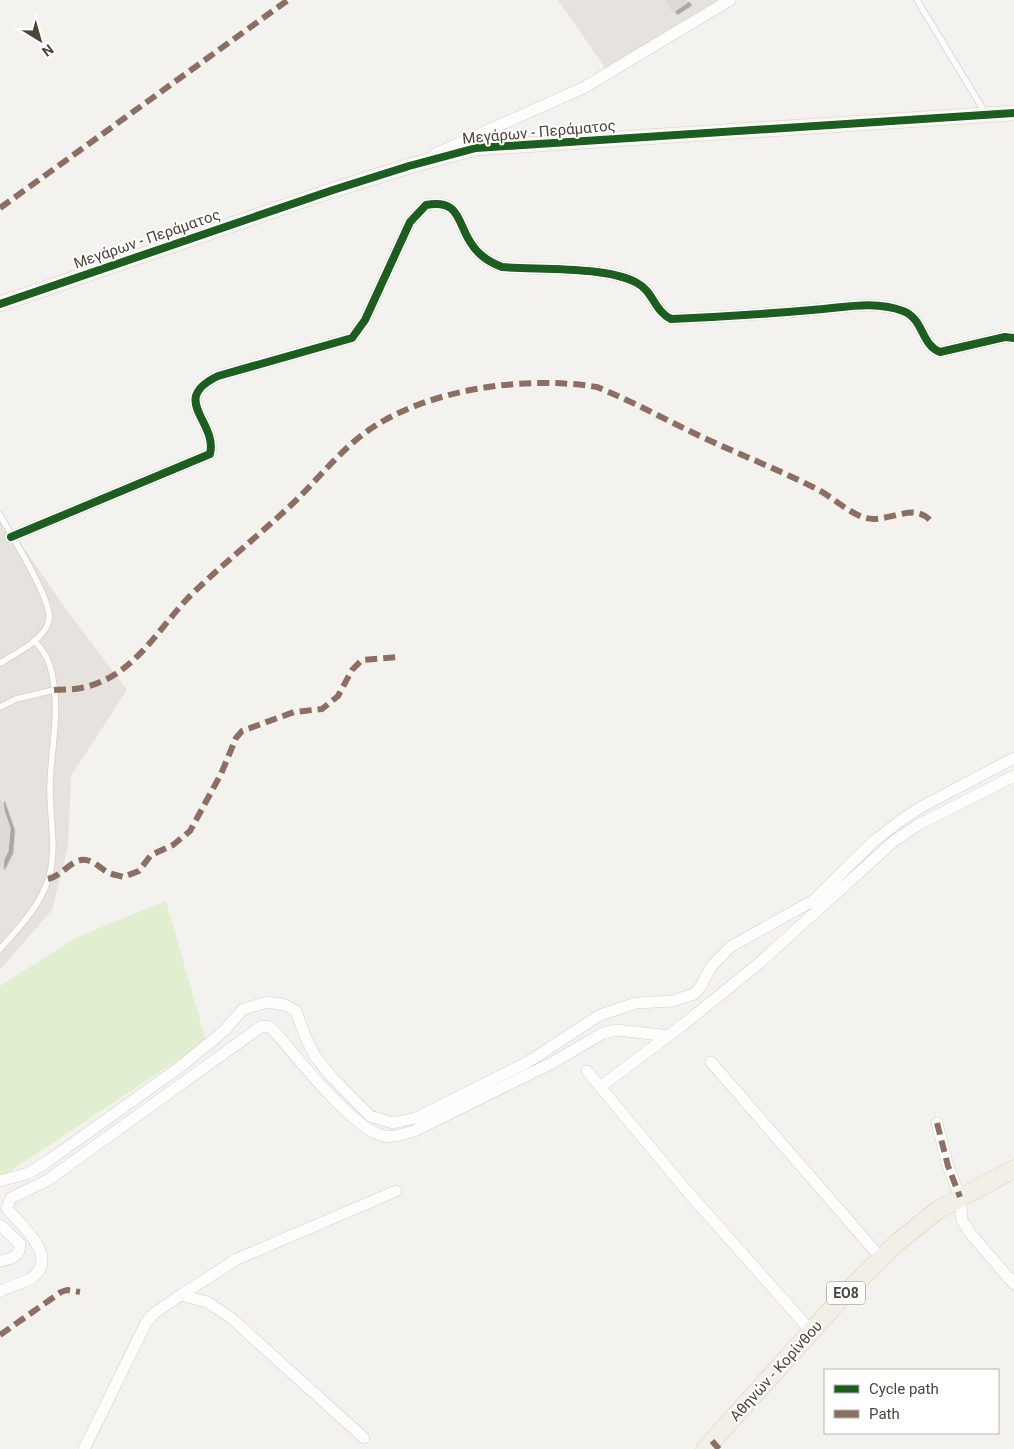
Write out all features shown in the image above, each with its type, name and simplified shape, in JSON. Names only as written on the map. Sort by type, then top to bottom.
[{"type":"main road","name":"Μεγάρων - Περάματος","points":[[0,304],[409,166],[476,148],[830,127],[1014,113]]},
{"type":"main road","name":"Αθηνών - Κορίνθου","points":[[712,1446],[811,1331],[881,1258],[919,1224],[960,1197],[1014,1169]]},
{"type":"street","points":[[409,166],[583,88],[730,0]]},
{"type":"street","points":[[11,537],[210,454],[210,439],[195,402],[196,393],[200,386],[218,376],[352,338],[365,320],[410,222],[426,205],[442,204],[450,207],[458,214],[474,247],[482,257],[493,263],[510,267],[623,277],[644,287],[661,312],[671,319],[871,305],[904,311],[912,316],[919,322],[928,344],[940,352],[1005,337],[1014,338]]},
{"type":"street","points":[[0,1181],[29,1173],[48,1161],[186,1062],[225,1030],[243,1009],[268,1002],[285,1005],[296,1011],[305,1036],[330,1076],[370,1116],[393,1123],[416,1118],[528,1062],[600,1015],[636,1003],[673,1001],[694,994],[701,986],[711,967],[730,946],[814,900],[874,841],[921,807],[1014,758]]},
{"type":"street","points":[[600,1087],[669,1036],[805,923],[894,841],[918,825],[1014,776]]},
{"type":"street","points":[[0,1291],[32,1277],[40,1267],[42,1258],[34,1237],[8,1208],[11,1198],[48,1180],[262,1026],[270,1027],[276,1033],[354,1118],[381,1135],[394,1136],[414,1131],[552,1063],[604,1033],[630,1030],[669,1036]]},
{"type":"street","points":[[711,1062],[881,1258]]},
{"type":"street","points":[[587,1071],[687,1191],[811,1331]]},
{"type":"street","points":[[937,1123],[948,1166],[960,1197],[962,1220],[970,1233],[1014,1284]]},
{"type":"street","points":[[84,1449],[146,1323],[153,1314],[237,1259],[396,1191]]},
{"type":"street","points":[[0,1225],[20,1244],[20,1251],[16,1256],[0,1261]]},
{"type":"street","points":[[181,1295],[207,1302],[230,1316],[364,1438]]},
{"type":"lane","points":[[917,0],[986,115]]},
{"type":"lane","points":[[0,515],[32,572],[48,608],[49,620],[34,640],[0,663]]},
{"type":"lane","points":[[0,949],[38,901],[48,879],[52,862],[50,791],[54,690],[46,653],[34,640]]},
{"type":"lane","points":[[0,707],[16,699],[54,690]]},
{"type":"shaded area","points":[[558,0],[725,0],[608,72]]},
{"type":"shaded area","points":[[0,514],[66,609],[127,690],[71,776],[68,846],[52,910],[0,970]]},
{"type":"green space","points":[[166,901],[206,1041],[0,1178],[0,986],[77,937]]},
{"type":"building","points":[[665,0],[685,0],[687,3],[673,12]]},
{"type":"building","points":[[0,799],[10,828],[8,851],[0,867]]},
{"type":"marked path","points":[[0,208],[288,0]]},
{"type":"marked path","points":[[54,690],[78,689],[99,683],[115,675],[129,664],[188,598],[289,507],[362,435],[386,419],[414,406],[443,396],[475,389],[538,383],[597,387],[815,488],[860,516],[879,519],[918,513],[926,516],[933,524]]},
{"type":"marked path","points":[[48,879],[81,860],[89,861],[108,872],[123,877],[139,871],[151,855],[173,845],[190,831],[221,774],[236,738],[242,731],[294,712],[322,709],[338,696],[352,670],[362,660],[399,657]]},
{"type":"marked path","points":[[937,1123],[948,1166],[960,1197]]},
{"type":"marked path","points":[[0,1335],[61,1292],[67,1290],[80,1292]]},
{"type":"marked path","points":[[712,1441],[719,1449]]},
{"type":"cycle path","points":[[0,304],[333,190],[409,166],[476,148],[1014,113]]},
{"type":"cycle path","points":[[11,537],[210,454],[211,442],[208,431],[198,412],[196,403],[197,394],[204,385],[218,376],[352,338],[365,320],[410,222],[426,205],[437,204],[451,208],[459,218],[475,249],[487,260],[497,265],[502,267],[590,271],[624,278],[637,283],[647,291],[661,312],[671,319],[869,305],[892,308],[910,315],[929,344],[940,352],[1005,337],[1014,338]]}]
